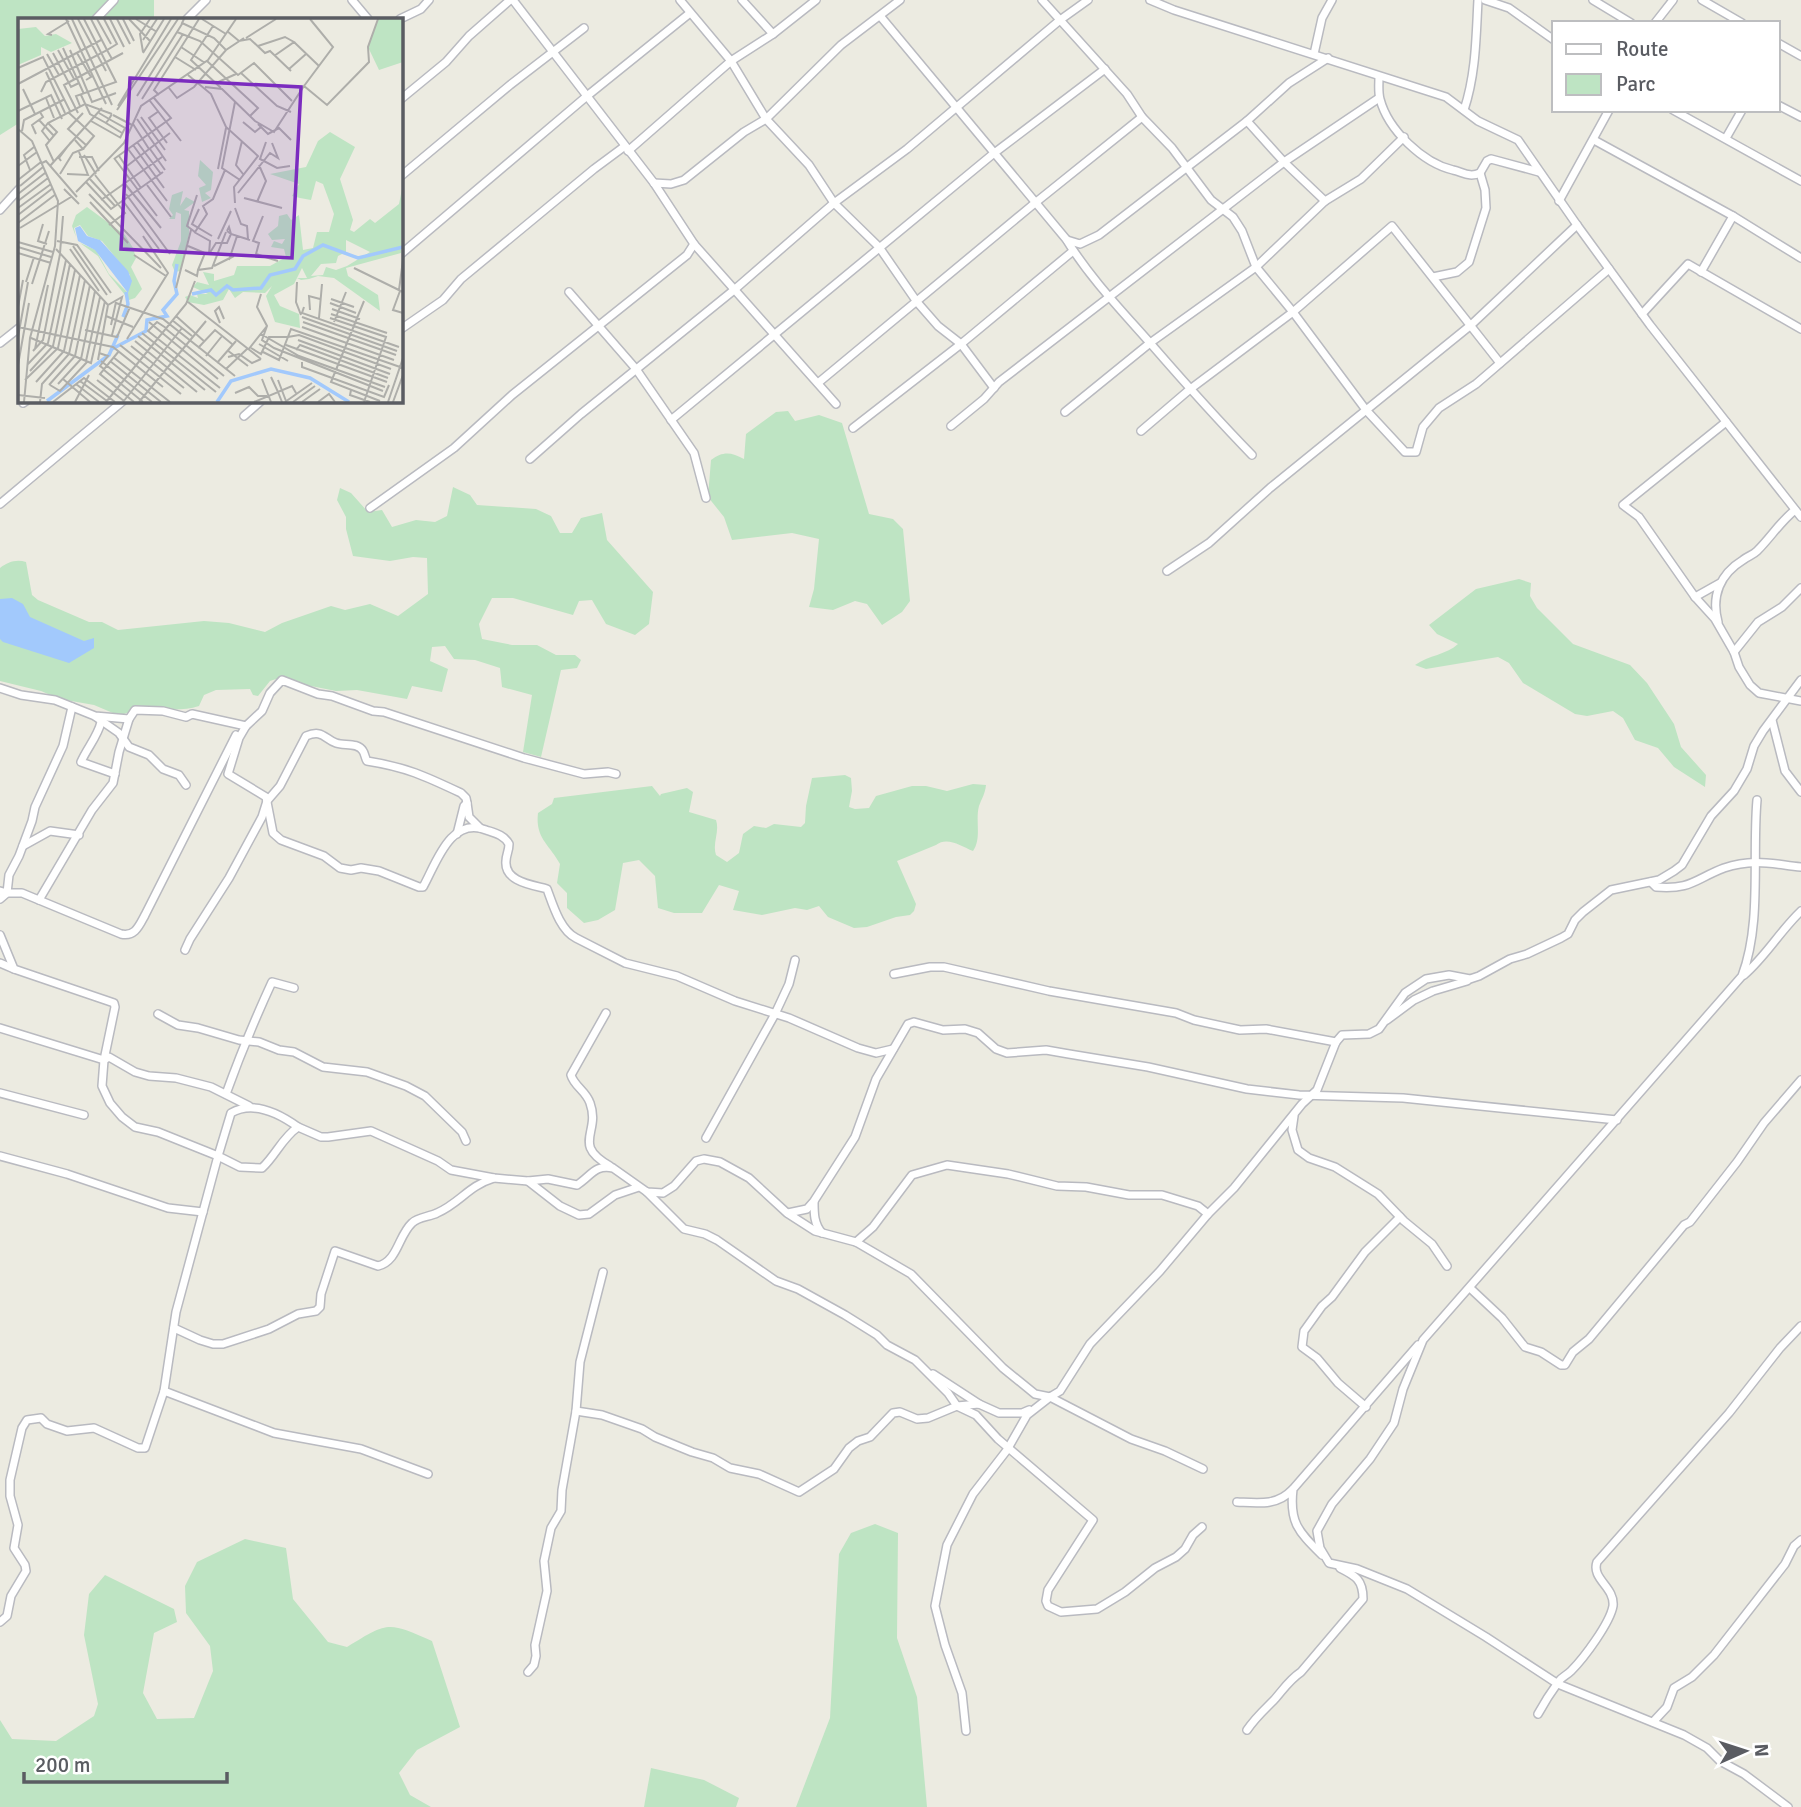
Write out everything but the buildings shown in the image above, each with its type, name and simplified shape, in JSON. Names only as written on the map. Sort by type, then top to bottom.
[{"type":"street","points":[[97,18],[114,0]]},
{"type":"street","points":[[188,18],[206,0]]},
{"type":"street","points":[[352,0],[367,18]]},
{"type":"street","points":[[402,18],[422,9],[429,0]]},
{"type":"street","points":[[402,98],[446,62],[469,36],[512,0],[654,183],[694,244],[836,404]]},
{"type":"street","points":[[680,0],[732,61],[766,119],[809,165],[834,203],[879,247],[917,302],[938,326],[961,344],[994,388]]},
{"type":"street","points":[[742,0],[773,34]]},
{"type":"street","points":[[402,328],[443,300],[461,279],[594,169],[627,148],[732,61],[773,34],[816,0]]},
{"type":"street","points":[[654,183],[671,184],[684,180],[744,132],[766,119],[841,45],[900,0]]},
{"type":"street","points":[[1042,0],[1172,148],[1210,201],[1223,209],[1242,231],[1256,267],[1366,411],[1405,452],[1413,453],[1418,449],[1423,427],[1439,408],[1476,384],[1609,269]]},
{"type":"street","points":[[530,459],[734,290],[834,203],[907,149],[1060,19],[1088,0]]},
{"type":"street","points":[[1150,0],[1446,97],[1478,121],[1518,140],[1642,314],[1801,517]]},
{"type":"street","points":[[1314,54],[1321,18],[1332,0]]},
{"type":"street","points":[[1464,110],[1475,61],[1478,0]]},
{"type":"street","points":[[1485,0],[1508,8],[1552,39]]},
{"type":"street","points":[[1594,0],[1628,21]]},
{"type":"street","points":[[1657,21],[1673,0]]},
{"type":"street","points":[[1702,0],[1739,21]]},
{"type":"street","points":[[402,253],[587,96],[690,13]]},
{"type":"street","points":[[881,17],[1066,239],[1108,297],[1189,390],[1252,455]]},
{"type":"street","points":[[402,175],[584,28]]},
{"type":"street","points":[[1780,44],[1801,56]]},
{"type":"street","points":[[1066,239],[1080,244],[1090,240],[1247,121],[1289,83],[1328,58]]},
{"type":"street","points":[[671,419],[993,154],[1105,69]]},
{"type":"street","points":[[1379,77],[1380,98],[1387,114],[1421,156],[1439,167],[1470,176],[1480,173]]},
{"type":"street","points":[[951,426],[1108,297],[1284,162],[1380,98]]},
{"type":"street","points":[[1780,106],[1801,117]]},
{"type":"street","points":[[1559,201],[1608,112]]},
{"type":"street","points":[[1677,112],[1801,181]]},
{"type":"street","points":[[1726,138],[1741,112]]},
{"type":"street","points":[[818,383],[1035,202],[1142,117]]},
{"type":"street","points":[[1247,121],[1284,162],[1325,201]]},
{"type":"street","points":[[1065,412],[1150,343],[1256,267],[1325,201],[1361,179],[1404,137]]},
{"type":"street","points":[[1594,140],[1733,216],[1801,258]]},
{"type":"street","points":[[1433,277],[1457,272],[1469,262],[1486,208],[1480,173],[1486,161],[1492,159],[1539,172]]},
{"type":"street","points":[[0,210],[18,190]]},
{"type":"street","points":[[1701,272],[1733,216]]},
{"type":"street","points":[[1167,571],[1209,542],[1270,488],[1471,325],[1577,225]]},
{"type":"street","points":[[1141,431],[1189,390],[1293,312],[1392,226],[1500,363]]},
{"type":"street","points":[[369,508],[454,449],[512,395],[687,255],[694,244]]},
{"type":"street","points":[[853,428],[961,344],[1073,251]]},
{"type":"street","points":[[1642,314],[1688,264],[1801,329]]},
{"type":"street","points":[[569,292],[636,369],[694,453],[706,498]]},
{"type":"street","points":[[0,343],[18,329]]},
{"type":"street","points":[[0,504],[122,402]]},
{"type":"street","points":[[244,416],[260,402]]},
{"type":"street","points":[[1726,422],[1623,505],[1639,517],[1695,597],[1714,619],[1734,652],[1744,676],[1759,693],[1801,701]]},
{"type":"street","points":[[1720,630],[1716,593],[1720,583],[1728,571],[1754,554],[1784,519],[1796,510]]},
{"type":"street","points":[[1695,597],[1720,583]]},
{"type":"street","points":[[1734,652],[1758,622],[1782,607],[1801,588]]},
{"type":"street","points":[[3,892],[22,893],[121,934],[133,933],[145,915],[244,725],[262,711],[270,694],[282,680],[318,694],[384,712],[524,758],[584,774],[616,774]]},
{"type":"street","points":[[1384,1022],[1414,1000],[1470,979],[1561,938],[1583,912],[1611,890],[1659,880],[1682,864],[1711,816],[1734,791],[1747,769],[1754,746],[1801,680]]},
{"type":"street","points":[[0,688],[21,695],[55,700],[98,719],[119,733],[129,747],[149,755],[166,771],[179,775],[186,785]]},
{"type":"street","points":[[0,900],[23,846],[35,807],[63,746],[72,708]]},
{"type":"street","points":[[39,900],[92,810],[113,783],[129,719],[135,710],[163,711],[186,717],[192,714],[244,725]]},
{"type":"street","points":[[98,719],[129,719]]},
{"type":"street","points":[[98,719],[99,733],[90,742],[81,762],[115,774]]},
{"type":"street","points":[[1772,720],[1785,771],[1801,792]]},
{"type":"street","points":[[244,725],[228,774],[236,781],[263,793],[273,833],[281,840],[324,856],[340,867],[379,871],[423,887],[447,841],[471,828],[480,828]]},
{"type":"street","points":[[185,950],[229,878],[262,817],[267,801],[281,786],[306,736],[313,733],[325,735],[337,743],[357,746],[363,751],[367,761],[395,765],[416,772],[461,793],[466,798],[469,817],[480,828],[508,841],[509,851],[505,862],[509,874],[517,880],[547,889],[562,924],[570,935],[625,963],[677,976],[866,1051],[884,1053],[893,1049]]},
{"type":"street","points":[[1742,976],[1754,932],[1757,800]]},
{"type":"street","points":[[457,834],[467,803]]},
{"type":"street","points":[[23,846],[50,831],[79,835]]},
{"type":"street","points":[[1651,882],[1656,887],[1688,886],[1725,868],[1754,863],[1777,862],[1801,867]]},
{"type":"street","points":[[1237,1502],[1273,1503],[1293,1489],[1742,976],[1763,958],[1782,929],[1801,911]]},
{"type":"street","points":[[0,935],[14,969]]},
{"type":"street","points":[[706,1138],[775,1014],[789,984],[795,960]]},
{"type":"street","points":[[0,965],[114,1003],[102,1086],[110,1103],[122,1118],[135,1127],[158,1132],[240,1167],[262,1168],[286,1137],[298,1127]]},
{"type":"street","points":[[894,974],[944,967],[1049,991],[1176,1013],[1194,1020],[1240,1030],[1266,1029],[1336,1042]]},
{"type":"street","points":[[965,1731],[962,1693],[935,1606],[947,1545],[973,1494],[1008,1447],[1027,1415],[1060,1391],[1099,1333],[1160,1271],[1317,1090],[1336,1042],[1342,1035],[1369,1034],[1379,1029],[1405,993],[1426,979],[1450,975],[1470,979]]},
{"type":"street","points":[[226,1094],[256,1013],[272,982],[294,988]]},
{"type":"street","points":[[606,1013],[571,1075],[573,1082],[582,1089],[592,1106],[589,1140],[591,1153],[648,1192],[684,1229],[717,1240],[776,1281],[798,1289],[845,1315],[877,1335],[887,1345],[915,1360],[957,1406],[976,1415],[1008,1447],[1093,1520],[1048,1590],[1048,1606],[1062,1612],[1097,1609],[1125,1592],[1155,1568],[1176,1557],[1202,1527]]},
{"type":"street","points":[[158,1014],[178,1025],[294,1052],[323,1067],[367,1072],[413,1089],[442,1112],[462,1132],[466,1141]]},
{"type":"street","points":[[787,1213],[807,1209],[814,1201],[855,1137],[876,1079],[908,1024],[914,1022],[943,1030],[965,1029],[978,1033],[996,1049],[1007,1053],[1046,1050],[1247,1089],[1311,1095],[1403,1098],[1617,1120]]},
{"type":"street","points":[[0,1028],[104,1060],[109,1057],[135,1072],[149,1076],[176,1078],[211,1087],[251,1107],[279,1114],[298,1127],[321,1137],[371,1131],[438,1161],[451,1170],[494,1178],[528,1181],[548,1179],[577,1185],[590,1172],[600,1167],[613,1168]]},
{"type":"street","points":[[1470,1288],[1502,1318],[1525,1347],[1565,1365],[1573,1352],[1589,1339],[1684,1226],[1690,1223],[1764,1123],[1801,1080]]},
{"type":"street","points":[[0,1093],[84,1115]]},
{"type":"street","points":[[0,1622],[7,1616],[11,1596],[26,1571],[14,1548],[18,1525],[10,1487],[24,1424],[27,1420],[41,1418],[47,1424],[67,1431],[94,1428],[138,1448],[145,1448],[164,1391],[186,1269],[231,1112],[251,1107]]},
{"type":"street","points":[[1294,1115],[1293,1141],[1298,1150],[1309,1158],[1347,1173],[1378,1194],[1432,1244],[1447,1266]]},
{"type":"street","points":[[0,1156],[66,1174],[168,1208],[203,1212]]},
{"type":"street","points":[[648,1192],[667,1191],[696,1161],[720,1161],[749,1178],[787,1213],[815,1231],[856,1242],[911,1273],[1003,1368],[1035,1394],[1049,1397],[1131,1438],[1203,1469]]},
{"type":"street","points":[[856,1242],[873,1227],[912,1175],[947,1165],[1008,1174],[1057,1186],[1086,1187],[1129,1195],[1162,1195],[1198,1206],[1208,1214]]},
{"type":"street","points":[[174,1328],[200,1340],[223,1344],[269,1329],[298,1314],[316,1311],[320,1307],[321,1294],[335,1251],[378,1266],[382,1265],[396,1252],[412,1223],[439,1213],[477,1184],[494,1178]]},
{"type":"street","points":[[528,1181],[560,1206],[579,1215],[589,1214],[615,1195],[639,1188]]},
{"type":"street","points":[[814,1201],[814,1217],[823,1234]]},
{"type":"street","points":[[1366,1407],[1338,1383],[1301,1343],[1304,1331],[1322,1306],[1332,1297],[1365,1252],[1400,1217]]},
{"type":"street","points":[[528,1672],[534,1665],[547,1591],[544,1560],[551,1528],[561,1511],[562,1490],[576,1411],[580,1362],[603,1272]]},
{"type":"street","points":[[1538,1714],[1560,1679],[1579,1662],[1609,1620],[1613,1605],[1612,1595],[1598,1576],[1595,1568],[1597,1562],[1729,1413],[1780,1348],[1801,1326]]},
{"type":"street","points":[[1423,1340],[1403,1389],[1394,1423],[1370,1459],[1332,1504],[1317,1531],[1320,1548],[1329,1563],[1357,1569],[1407,1589],[1558,1684],[1685,1735],[1788,1807]]},
{"type":"street","points":[[926,1370],[979,1404],[999,1413],[1022,1413],[1034,1409]]},
{"type":"street","points":[[164,1391],[274,1433],[361,1449],[428,1474]]},
{"type":"street","points":[[576,1411],[602,1415],[642,1429],[692,1452],[713,1458],[730,1468],[759,1474],[799,1492],[834,1469],[849,1448],[870,1437],[894,1413],[900,1412],[916,1419],[928,1418],[957,1406],[979,1404]]},
{"type":"street","points":[[1247,1730],[1363,1599],[1363,1587],[1355,1576],[1329,1563],[1297,1528],[1291,1508],[1293,1489]]},
{"type":"street","points":[[1653,1722],[1667,1707],[1674,1688],[1692,1677],[1714,1655],[1801,1540]]},
{"type":"green space","points":[[0,0],[154,0],[154,18],[18,18],[18,124],[0,135]]},
{"type":"green space","points":[[788,411],[795,421],[819,415],[842,423],[869,514],[893,519],[903,529],[910,601],[902,612],[882,625],[867,604],[855,601],[833,610],[809,607],[814,589],[819,539],[792,533],[732,540],[724,517],[708,497],[711,460],[727,454],[744,459],[746,434],[776,412]]},
{"type":"green space","points":[[453,487],[470,495],[477,505],[536,509],[551,516],[560,533],[572,533],[581,518],[602,513],[607,540],[653,592],[649,624],[635,635],[606,624],[592,600],[579,601],[573,615],[513,598],[492,598],[479,624],[482,639],[512,645],[537,645],[556,655],[575,655],[581,660],[577,668],[561,670],[541,757],[523,752],[532,695],[502,687],[500,668],[475,660],[454,659],[445,646],[432,647],[430,661],[448,669],[442,692],[412,686],[407,699],[357,690],[336,691],[276,679],[270,681],[258,696],[253,695],[250,689],[216,690],[204,695],[199,706],[140,710],[120,716],[94,705],[60,699],[41,691],[0,681],[0,568],[9,563],[26,562],[32,595],[38,600],[89,622],[102,622],[118,630],[204,621],[229,623],[265,632],[282,623],[331,606],[345,610],[370,604],[398,616],[428,594],[427,558],[413,557],[390,561],[353,556],[346,529],[346,517],[337,500],[340,488],[351,493],[368,512],[382,510],[392,527],[416,520],[435,522],[447,516]]},
{"type":"green space","points":[[1519,579],[1531,583],[1530,596],[1537,608],[1573,644],[1630,665],[1647,683],[1674,724],[1681,747],[1706,775],[1705,787],[1674,767],[1658,748],[1635,740],[1623,718],[1613,711],[1587,716],[1575,714],[1523,683],[1509,663],[1498,657],[1426,669],[1415,665],[1458,644],[1437,634],[1429,625],[1476,589]]},
{"type":"green space","points":[[845,775],[851,778],[849,807],[855,809],[869,808],[876,796],[912,786],[947,791],[973,784],[986,785],[979,806],[977,841],[973,851],[945,841],[897,861],[916,904],[910,915],[854,928],[828,917],[819,906],[762,915],[733,910],[739,891],[719,885],[702,913],[674,913],[658,908],[655,876],[639,860],[623,863],[615,910],[598,920],[584,923],[567,908],[567,893],[557,883],[560,864],[539,829],[538,813],[552,804],[554,798],[652,786],[660,796],[687,788],[693,792],[689,812],[716,820],[716,855],[727,862],[739,853],[743,834],[754,826],[766,828],[774,824],[801,827],[805,823],[812,778]]},
{"type":"green space","points":[[875,1524],[898,1533],[897,1638],[917,1697],[927,1807],[796,1807],[830,1718],[839,1554],[851,1533]]},
{"type":"green space","points":[[245,1539],[286,1548],[293,1599],[328,1642],[347,1647],[388,1627],[406,1630],[432,1641],[460,1727],[417,1750],[399,1773],[410,1795],[431,1807],[0,1807],[0,1720],[12,1739],[56,1741],[94,1716],[98,1704],[84,1635],[89,1594],[105,1575],[174,1609],[177,1622],[154,1633],[143,1693],[157,1719],[194,1718],[213,1671],[210,1646],[186,1613],[185,1586],[197,1562]]},
{"type":"green space","points":[[651,1768],[704,1780],[739,1798],[736,1807],[644,1807]]},
{"type":"water","points":[[12,598],[23,604],[30,617],[84,641],[94,638],[94,648],[69,663],[3,642],[0,639],[0,599]]}]
